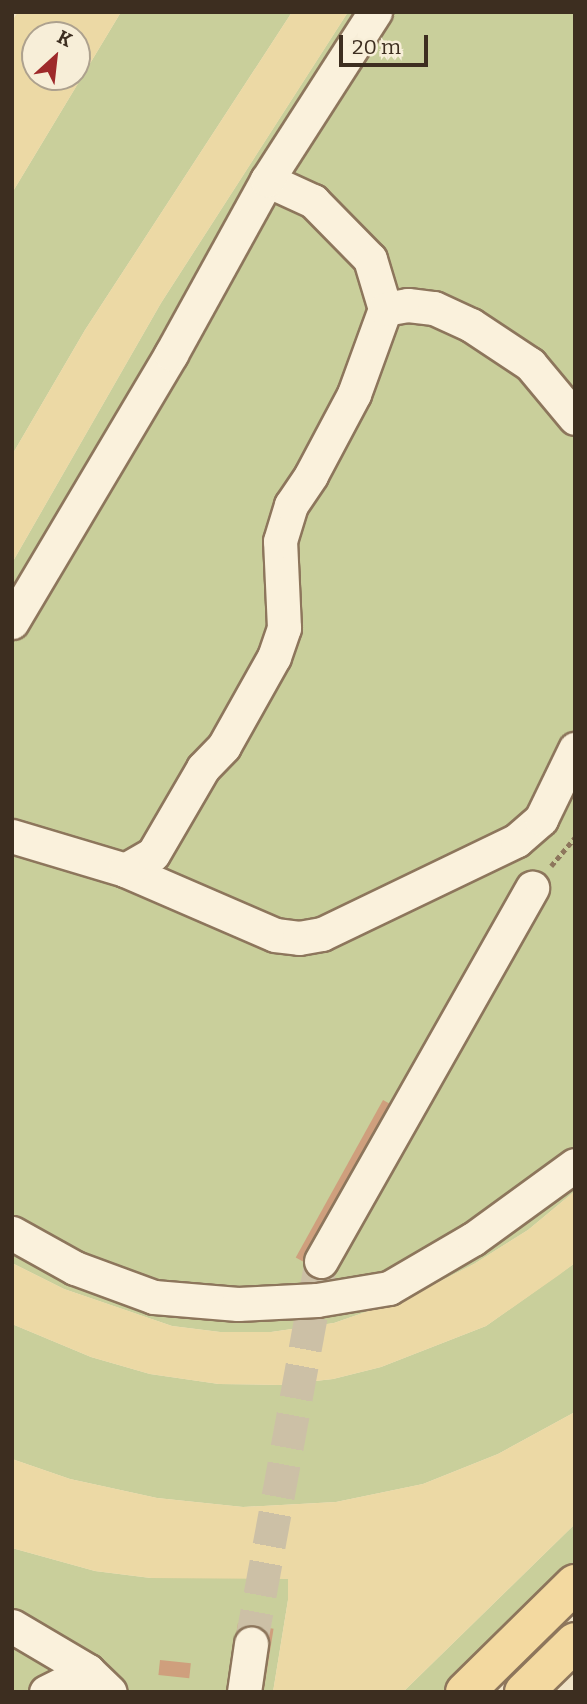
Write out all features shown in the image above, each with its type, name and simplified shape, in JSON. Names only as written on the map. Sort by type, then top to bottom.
[{"type":"main road","points":[[465,1692],[575,1584]]},
{"type":"main road","points":[[524,1692],[575,1642]]},
{"type":"lane","points":[[12,622],[171,354],[267,180],[375,12]]},
{"type":"lane","points":[[125,870],[153,854],[203,768],[230,736],[274,657],[284,628],[280,541],[291,505],[312,475],[354,394],[385,309],[370,259],[313,201],[267,180]]},
{"type":"lane","points":[[385,309],[408,305],[434,308],[471,326],[530,364],[575,418]]},
{"type":"lane","points":[[12,836],[125,870],[275,935],[299,938],[322,934],[517,840],[541,819],[575,749]]},
{"type":"lane","points":[[321,1261],[532,888]]},
{"type":"lane","points":[[12,1233],[75,1268],[154,1297],[237,1304],[317,1300],[389,1288],[473,1240],[575,1165]]},
{"type":"lane","points":[[12,1626],[99,1682]]},
{"type":"lane","points":[[244,1692],[251,1644]]},
{"type":"lane","points":[[46,1692],[99,1682]]},
{"type":"green space","points":[[121,12],[292,12],[85,330],[12,455],[12,193],[73,91],[91,91],[91,62]]},
{"type":"green space","points":[[348,12],[575,12],[575,1191],[528,1230],[474,1264],[409,1297],[334,1323],[271,1332],[220,1332],[172,1326],[64,1289],[12,1263],[12,563],[161,303]]},
{"type":"green space","points":[[575,1263],[575,1412],[498,1454],[423,1484],[336,1502],[243,1507],[157,1498],[70,1479],[12,1459],[12,1324],[91,1357],[150,1374],[219,1384],[279,1385],[333,1379],[381,1367],[486,1326]]},
{"type":"green space","points":[[575,1524],[575,1576],[451,1692],[403,1692]]},
{"type":"green space","points":[[12,1548],[95,1571],[151,1578],[289,1578],[273,1692],[12,1692]]},
{"type":"sand","points":[[18,12],[121,12],[91,62],[91,21],[21,21],[21,91],[73,91],[12,193],[12,21]]},
{"type":"sand","points":[[292,12],[348,12],[161,303],[12,563],[12,455],[85,330]]},
{"type":"sand","points":[[575,1191],[575,1263],[486,1326],[381,1367],[333,1379],[279,1385],[219,1384],[150,1374],[91,1357],[12,1324],[12,1263],[64,1289],[172,1326],[220,1332],[271,1332],[334,1323],[409,1297],[474,1264],[528,1230]]},
{"type":"sand","points":[[575,1412],[575,1524],[403,1692],[273,1692],[288,1600],[288,1579],[151,1578],[95,1571],[12,1548],[12,1459],[70,1479],[157,1498],[243,1507],[336,1502],[423,1484],[498,1454]]},
{"type":"building","points":[[383,1100],[421,1121],[333,1278],[296,1257]]},
{"type":"building","points":[[238,1623],[274,1629],[264,1692],[227,1692]]},
{"type":"building","points":[[160,1660],[191,1663],[189,1678],[158,1675]]},
{"type":"tunnel","points":[[251,1644],[321,1261]]}]
